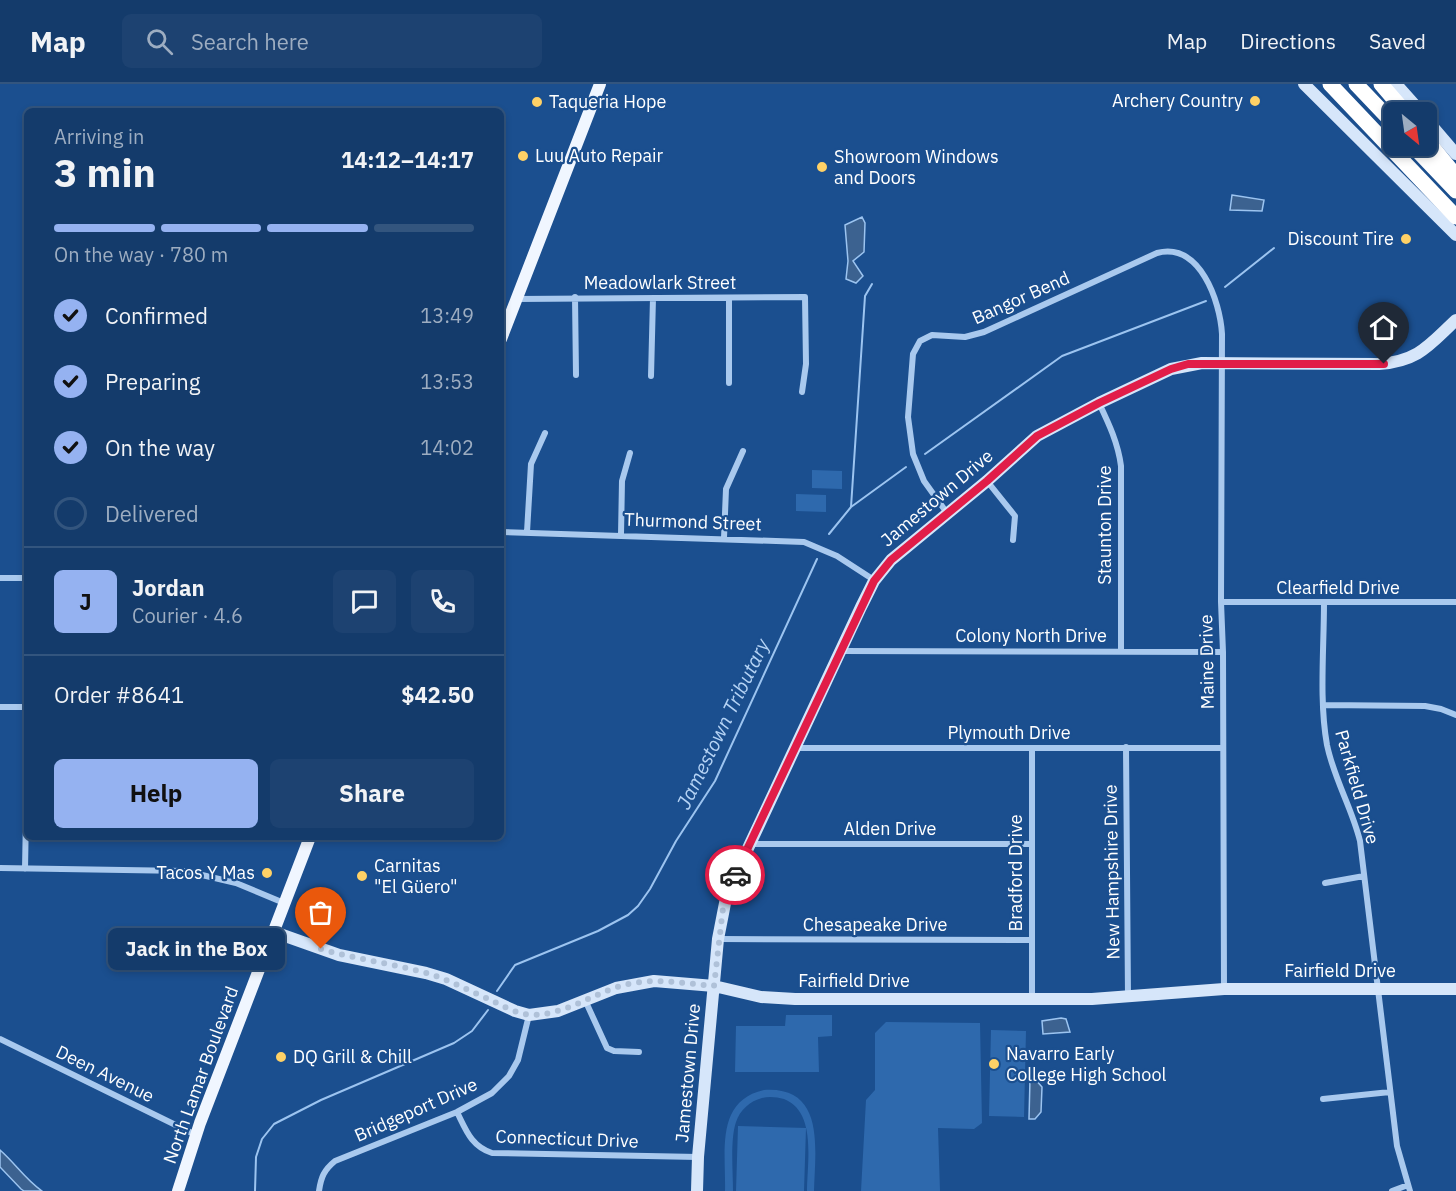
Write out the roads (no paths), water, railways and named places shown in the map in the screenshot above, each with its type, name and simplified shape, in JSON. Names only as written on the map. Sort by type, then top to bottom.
[{"type":"highway","points":[[1330,84],[1456,217]]},
{"type":"highway","points":[[1356,84],[1383,112]]},
{"type":"highway","points":[[1381,84],[1396,102]]},
{"type":"highway","points":[[1437,153],[1456,176]]},
{"type":"highway","points":[[1423,156],[1456,191]]},
{"type":"main road","points":[[504,331],[600,84]]},
{"type":"main road","name":"North Lamar Boulevard","points":[[178,1191],[196,1135],[309,840]]},
{"type":"street","points":[[1304,84],[1456,235]]},
{"type":"street","points":[[1396,84],[1412,102]]},
{"type":"street","points":[[1437,132],[1456,154]]},
{"type":"street","name":"Bangor Bend","points":[[947,513],[924,480],[913,454],[910,439],[908,417],[913,354],[920,341],[926,337],[939,335],[965,337],[984,332],[1149,257],[1172,251],[1186,256],[1207,281],[1218,305],[1222,334]]},
{"type":"street","points":[[574,297],[576,375]]},
{"type":"street","name":"Meadowlark Street","points":[[516,299],[805,297],[806,364],[801,392]]},
{"type":"street","points":[[651,376],[653,298]]},
{"type":"street","points":[[729,298],[729,383]]},
{"type":"street","name":"Jamestown Drive","points":[[697,1191],[718,939],[727,893],[874,581],[891,560],[987,481],[1037,436],[1171,369],[1188,364],[1380,364],[1398,362],[1418,354],[1456,320]]},
{"type":"street","name":"Maine Drive","points":[[1222,334],[1224,363],[1221,602],[1224,989]]},
{"type":"street","name":"Staunton Drive","points":[[1099,403],[1113,434],[1121,466],[1121,651]]},
{"type":"street","points":[[528,532],[531,464],[544,433]]},
{"type":"street","points":[[724,538],[726,489],[743,452]]},
{"type":"street","points":[[621,535],[622,481],[630,453]]},
{"type":"street","points":[[987,481],[1015,516],[1013,540]]},
{"type":"street","name":"Thurmond Street","points":[[504,531],[804,542],[837,556],[874,581]]},
{"type":"street","points":[[0,578],[24,578]]},
{"type":"street","name":"Clearfield Drive","points":[[1221,602],[1456,602]]},
{"type":"street","name":"Parkfield Drive","points":[[1324,603],[1324,705],[1328,746],[1339,785],[1357,828],[1397,1146],[1409,1188]]},
{"type":"street","name":"Colony North Drive","points":[[840,651],[1223,652]]},
{"type":"street","points":[[1324,705],[1425,706],[1456,715]]},
{"type":"street","points":[[0,706],[24,707]]},
{"type":"street","name":"New Hampshire Drive","points":[[1126,747],[1128,996]]},
{"type":"street","name":"Plymouth Drive","points":[[795,748],[1223,748]]},
{"type":"street","name":"Bradford Drive","points":[[1032,748],[1032,998]]},
{"type":"street","points":[[25,869],[26,840]]},
{"type":"street","name":"Alden Drive","points":[[749,844],[1031,844]]},
{"type":"street","points":[[0,868],[185,871],[236,883],[284,903]]},
{"type":"street","points":[[1325,883],[1364,876]]},
{"type":"street","name":"Fairfield Drive","points":[[273,932],[339,955],[426,973],[529,1015],[558,1011],[616,988],[641,982],[667,981],[714,986],[741,994],[774,998],[1092,999],[1224,989],[1456,989]]},
{"type":"street","name":"Chesapeake Drive","points":[[718,939],[1031,940]]},
{"type":"street","points":[[585,1000],[607,1048],[614,1051],[639,1052]]},
{"type":"street","name":"Bridgeport Drive","points":[[319,1191],[321,1177],[335,1161],[457,1112],[492,1093],[509,1077],[518,1060],[529,1015]]},
{"type":"street","name":"Deen Avenue","points":[[0,1039],[196,1135]]},
{"type":"street","points":[[1323,1099],[1390,1092]]},
{"type":"street","name":"Connecticut Drive","points":[[457,1112],[471,1140],[481,1149],[492,1153],[698,1158]]},
{"type":"street","points":[[1392,1191],[1409,1188]]},
{"type":"waterway","name":"Jamestown Tributary","points":[[1225,287],[1274,248]]},
{"type":"waterway","points":[[851,507],[865,296],[872,284]]},
{"type":"waterway","name":"Jamestown Tributary","points":[[925,454],[1062,356],[1206,301]]},
{"type":"waterway","name":"Jamestown Tributary","points":[[829,534],[851,507],[906,467]]},
{"type":"waterway","name":"Jamestown Tributary","points":[[497,991],[515,965],[598,931],[628,915],[638,906],[715,781],[817,559]]},
{"type":"waterway","name":"Jamestown Tributary","points":[[255,1191],[256,1157],[262,1139],[274,1124],[321,1100],[454,1043],[472,1031],[488,1010]]},
{"type":"place","name":"Archery Country","points":[[1255,101]]},
{"type":"place","name":"Taqueria Hope","points":[[537,102]]},
{"type":"place","name":"Luu Auto Repair","points":[[523,156]]},
{"type":"place","name":"Showroom Windows and Doors","points":[[822,167]]},
{"type":"place","name":"Discount Tire","points":[[1406,239]]},
{"type":"place","name":"Tacos Y Mas","points":[[267,873]]},
{"type":"place","name":"Carnitas \"El Güero\"","points":[[362,876]]},
{"type":"place","name":"Jack in the Box","points":[[321,949]]},
{"type":"place","name":"DQ Grill & Chill","points":[[281,1057]]},
{"type":"place","name":"Navarro Early College High School","points":[[994,1064]]}]
